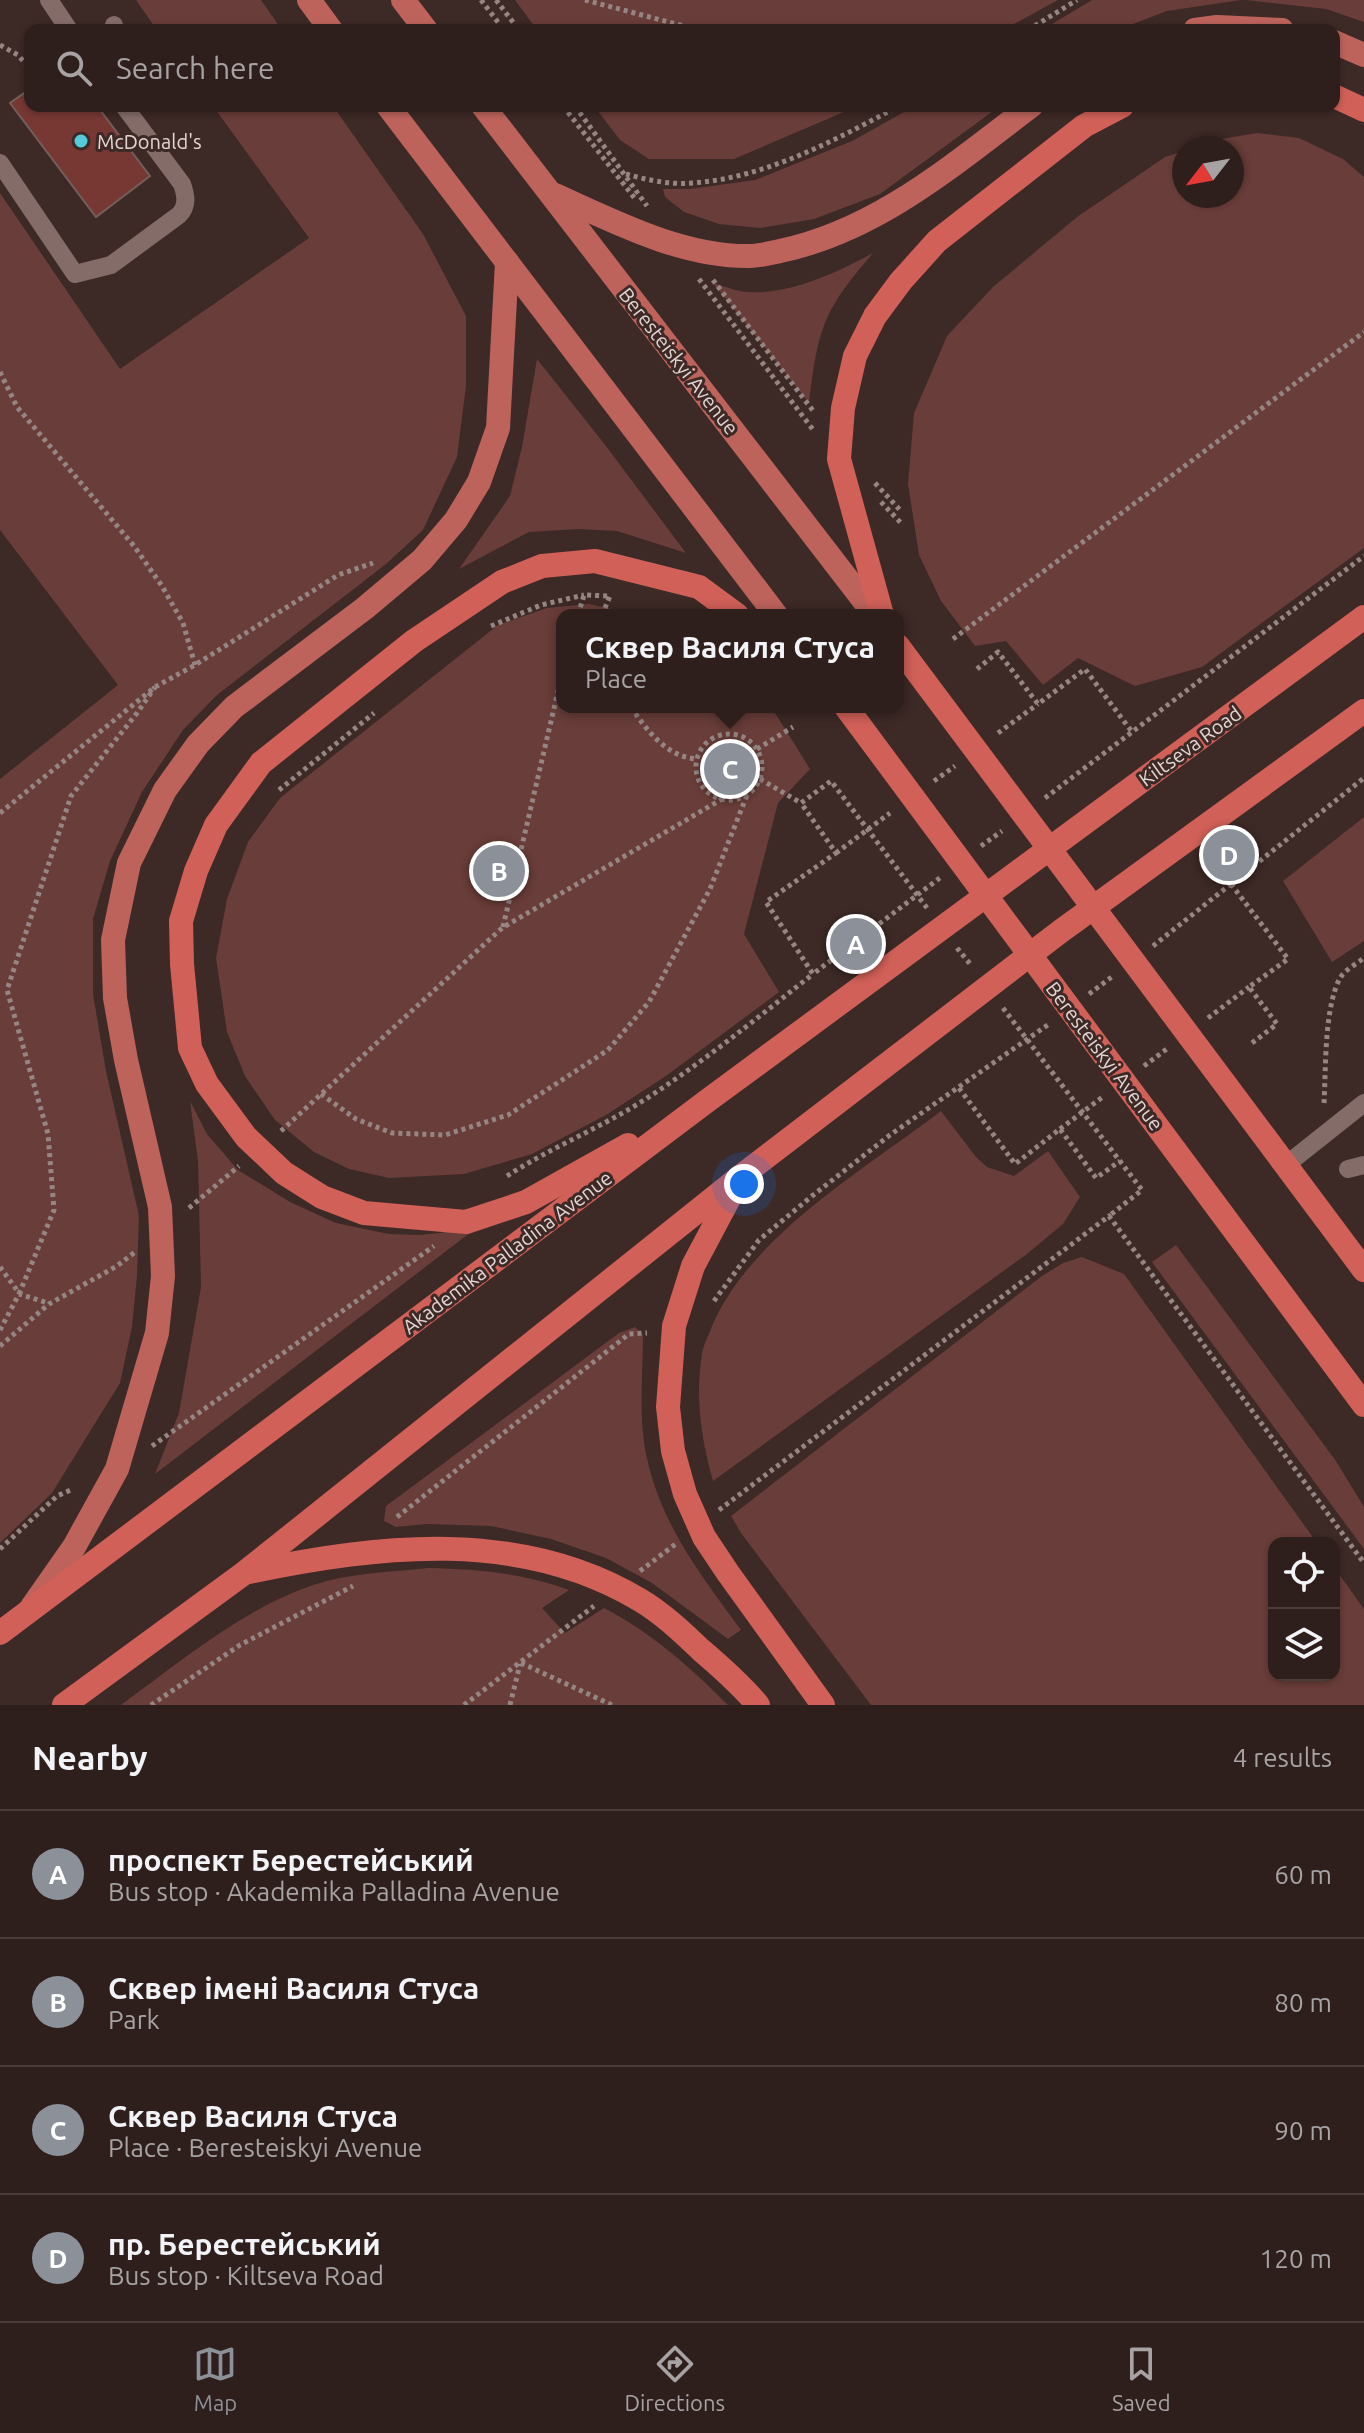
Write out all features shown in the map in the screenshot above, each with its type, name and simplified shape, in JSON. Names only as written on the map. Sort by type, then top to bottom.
[{"type":"highway","points":[[1340,99],[1364,110]]},
{"type":"highway","points":[[880,609],[839,459],[843,408],[855,356],[875,316],[937,241],[1084,126],[1111,112]]},
{"type":"highway","points":[[707,1101],[526,1202],[466,1222],[364,1213],[322,1197],[284,1173],[246,1137],[207,1084],[190,1048],[181,921],[196,871],[216,825],[261,763],[414,641],[502,582],[542,566],[595,561],[699,587],[729,609]]},
{"type":"highway","name":"Kiltseva Road","points":[[1016,874],[1364,617]]},
{"type":"highway","points":[[904,654],[1364,1270]]},
{"type":"highway","points":[[64,1705],[243,1574],[740,1177],[1061,931],[1364,711]]},
{"type":"highway","name":"Beresteiskyi Avenue","points":[[850,713],[1364,1405]]},
{"type":"highway","points":[[1276,774],[1364,729]]},
{"type":"highway","name":"Akademika Palladina Avenue","points":[[0,1633],[707,1101],[1016,874]]},
{"type":"highway","points":[[740,1177],[693,1266],[674,1326],[668,1407],[673,1451],[685,1494],[704,1537],[823,1705]]},
{"type":"highway","points":[[243,1574],[311,1559],[431,1549],[487,1550],[542,1559],[640,1600],[699,1647],[758,1705]]},
{"type":"main road","points":[[309,0],[327,24]]},
{"type":"main road","points":[[403,0],[421,24]]},
{"type":"main road","points":[[1340,45],[1364,55]]},
{"type":"main road","points":[[393,112],[771,609]]},
{"type":"main road","name":"Beresteiskyi Avenue","points":[[488,112],[870,609]]},
{"type":"main road","points":[[549,192],[629,229],[704,252],[752,257],[800,247],[848,229],[893,207],[1023,112]]},
{"type":"main road","points":[[28,1612],[74,1547],[117,1469],[157,1333],[163,1276],[160,1207],[115,998],[113,940],[129,863],[165,790],[198,744],[234,707],[365,608],[422,560],[456,520],[479,482],[498,428],[507,262]]},
{"type":"lane","points":[[49,0],[65,24]]},
{"type":"lane","points":[[0,163],[75,274],[111,265],[179,215],[184,210],[186,195],[182,184],[128,112]]},
{"type":"lane","points":[[1286,1165],[1364,1103]]},
{"type":"path","points":[[481,0],[499,24]]},
{"type":"path","points":[[496,0],[514,24]]},
{"type":"path","points":[[585,0],[676,24]]},
{"type":"path","points":[[1038,24],[1077,0]]},
{"type":"path","points":[[0,45],[24,62]]},
{"type":"path","points":[[568,112],[640,207],[653,214],[579,112]]},
{"type":"path","points":[[625,173],[654,181],[692,183],[755,172],[847,134],[888,112]]},
{"type":"path","points":[[680,245],[704,287],[817,435]]},
{"type":"path","points":[[680,245],[840,447]]},
{"type":"path","points":[[953,639],[1364,332]]},
{"type":"path","points":[[0,372],[17,407],[134,546],[162,586],[183,623],[195,665]]},
{"type":"path","points":[[1042,800],[1364,556]]},
{"type":"path","points":[[0,813],[155,687],[338,575],[380,561]]},
{"type":"path","points":[[580,609],[584,595]]},
{"type":"path","points":[[490,626],[541,605],[584,595],[610,596],[605,609]]},
{"type":"path","points":[[977,669],[998,652],[1038,704],[1085,669],[1132,732]]},
{"type":"path","points":[[0,1330],[19,1294],[54,1210],[48,1134],[7,990],[71,796],[155,687]]},
{"type":"path","points":[[502,928],[556,699]]},
{"type":"path","points":[[275,792],[382,707]]},
{"type":"path","points":[[636,713],[663,746],[680,758],[697,759]]},
{"type":"path","points":[[757,749],[793,727]]},
{"type":"path","points":[[718,735],[740,735],[757,749],[762,769],[760,779],[755,788],[739,799],[712,796],[698,780],[697,759],[701,749],[718,735]]},
{"type":"path","points":[[1146,951],[1364,778]]},
{"type":"path","points":[[760,779],[801,803],[836,853],[766,902],[813,974]]},
{"type":"path","points":[[801,803],[831,781],[935,918]]},
{"type":"path","points":[[321,1094],[356,1119],[392,1133],[445,1135],[508,1115],[608,1050],[649,1002],[710,889],[747,795]]},
{"type":"path","points":[[279,1133],[502,928],[722,799]]},
{"type":"path","points":[[981,847],[1005,828]]},
{"type":"path","points":[[496,1180],[641,1102],[714,1051],[944,874]]},
{"type":"path","points":[[1199,1025],[1288,959],[1231,884]]},
{"type":"path","points":[[954,943],[973,968]]},
{"type":"path","points":[[1322,1136],[1334,995],[1341,975],[1364,958]]},
{"type":"path","points":[[1082,999],[1120,970]]},
{"type":"path","points":[[1249,987],[1277,1024],[1252,1043]]},
{"type":"path","points":[[767,1473],[1142,1190],[1002,1006]]},
{"type":"path","points":[[710,1309],[716,1295],[759,1240],[890,1135],[1057,1017]]},
{"type":"path","points":[[1136,1073],[1174,1044]]},
{"type":"path","points":[[959,1088],[1015,1164],[1111,1091]]},
{"type":"path","points":[[1060,1129],[1096,1178],[1120,1161]]},
{"type":"path","points":[[186,1209],[244,1162]]},
{"type":"path","points":[[497,1187],[508,1176]]},
{"type":"path","points":[[1109,1216],[1364,1563]]},
{"type":"path","points":[[0,1549],[57,1496],[117,1469],[181,1427],[466,1222]]},
{"type":"path","points":[[0,1346],[49,1304],[117,1266],[140,1247]]},
{"type":"path","points":[[0,1267],[19,1294],[49,1304]]},
{"type":"path","points":[[397,1517],[629,1334],[648,1333]]},
{"type":"path","points":[[151,1705],[240,1645],[350,1586],[364,1584]]},
{"type":"path","points":[[464,1705],[589,1609],[603,1613]]},
{"type":"path","points":[[510,1705],[521,1663]]},
{"type":"path","points":[[521,1663],[612,1705]]},
{"type":"shaded area","points":[[136,0],[261,0],[278,24],[153,24]]},
{"type":"shaded area","points":[[515,0],[1058,0],[1014,24],[533,24]]},
{"type":"shaded area","points":[[1092,0],[1241,0],[1167,11],[1133,24],[1052,24]]},
{"type":"shaded area","points":[[1246,0],[1364,0],[1364,22],[1326,9]]},
{"type":"shaded area","points":[[217,112],[337,112],[423,234],[466,316],[466,386],[457,457],[423,530],[386,564],[217,695],[183,730],[142,792],[110,861],[93,919],[93,994],[106,1071],[139,1216],[132,1327],[120,1383],[52,1493],[0,1543],[0,779],[118,685],[0,530],[0,193],[120,369],[309,238]]},
{"type":"shaded area","points":[[599,112],[844,112],[734,159],[649,159],[620,140]]},
{"type":"shaded area","points":[[904,112],[992,112],[880,194],[814,219],[760,228],[719,224],[684,212],[665,197],[663,189],[690,189],[755,180],[852,141]]},
{"type":"shaded area","points":[[1257,133],[1299,138],[1343,159],[1364,177],[1364,548],[1202,667],[1135,686],[1078,658],[1043,685],[1006,641],[975,646],[941,601],[919,555],[908,484],[914,413],[947,336],[993,287],[1077,217],[1165,157],[1172,155],[1172,208],[1244,208],[1244,136],[1239,136]]},
{"type":"shaded area","points":[[873,253],[850,280],[826,321],[816,355],[809,403],[713,283],[745,292],[780,290],[829,274]]},
{"type":"shaded area","points":[[537,359],[686,553],[617,531],[578,529],[529,532],[459,569],[510,496]]},
{"type":"shaded area","points":[[589,604],[612,609],[556,609],[556,713],[775,713],[810,769],[778,803],[744,934],[779,992],[666,1076],[606,1115],[532,1154],[464,1174],[389,1178],[349,1169],[314,1152],[275,1120],[245,1076],[227,1032],[216,958],[227,899],[248,842],[280,798],[498,625],[547,608]]},
{"type":"shaded area","points":[[1364,817],[1364,941],[1332,962],[1283,881]]},
{"type":"shaded area","points":[[190,1101],[207,1134],[238,1170],[290,1202],[336,1223],[389,1234],[420,1235],[475,1229],[155,1474],[179,1413],[201,1287],[198,1161]]},
{"type":"shaded area","points":[[941,1111],[987,1167],[1014,1176],[1048,1151],[1080,1197],[1063,1224],[1027,1254],[713,1481],[700,1418],[700,1370],[712,1326],[730,1293],[753,1262],[812,1206]]},
{"type":"shaded area","points":[[1176,1245],[1336,1461],[1364,1507],[1364,1549],[1152,1262]]},
{"type":"shaded area","points":[[1082,1257],[1124,1274],[1313,1537],[1268,1537],[1268,1681],[1340,1681],[1340,1575],[1364,1609],[1364,1705],[871,1705],[741,1533],[731,1516],[1063,1263]]},
{"type":"shaded area","points":[[635,1327],[643,1335],[643,1428],[653,1482],[685,1549],[741,1630],[728,1639],[652,1583],[606,1558],[551,1539],[491,1526],[427,1524],[396,1527],[384,1521],[386,1506],[619,1333]]},
{"type":"shaded area","points":[[428,1568],[499,1573],[569,1590],[542,1608],[565,1633],[604,1608],[670,1652],[728,1705],[121,1705],[237,1622],[287,1595],[341,1578]]},
{"type":"building","name":"McDonald's","points":[[24,93],[24,112],[102,112],[150,176],[96,217],[10,103]]},
{"type":"place","name":"McDonald's","points":[[81,141]]},
{"type":"place","name":"Сквер Василя Стуса","points":[[730,769]]},
{"type":"place","name":"пр. Берестейський","points":[[1229,855]]},
{"type":"place","name":"Сквер імені Василя Стуса","points":[[499,871]]},
{"type":"place","name":"проспект Берестейський","points":[[856,944]]}]
